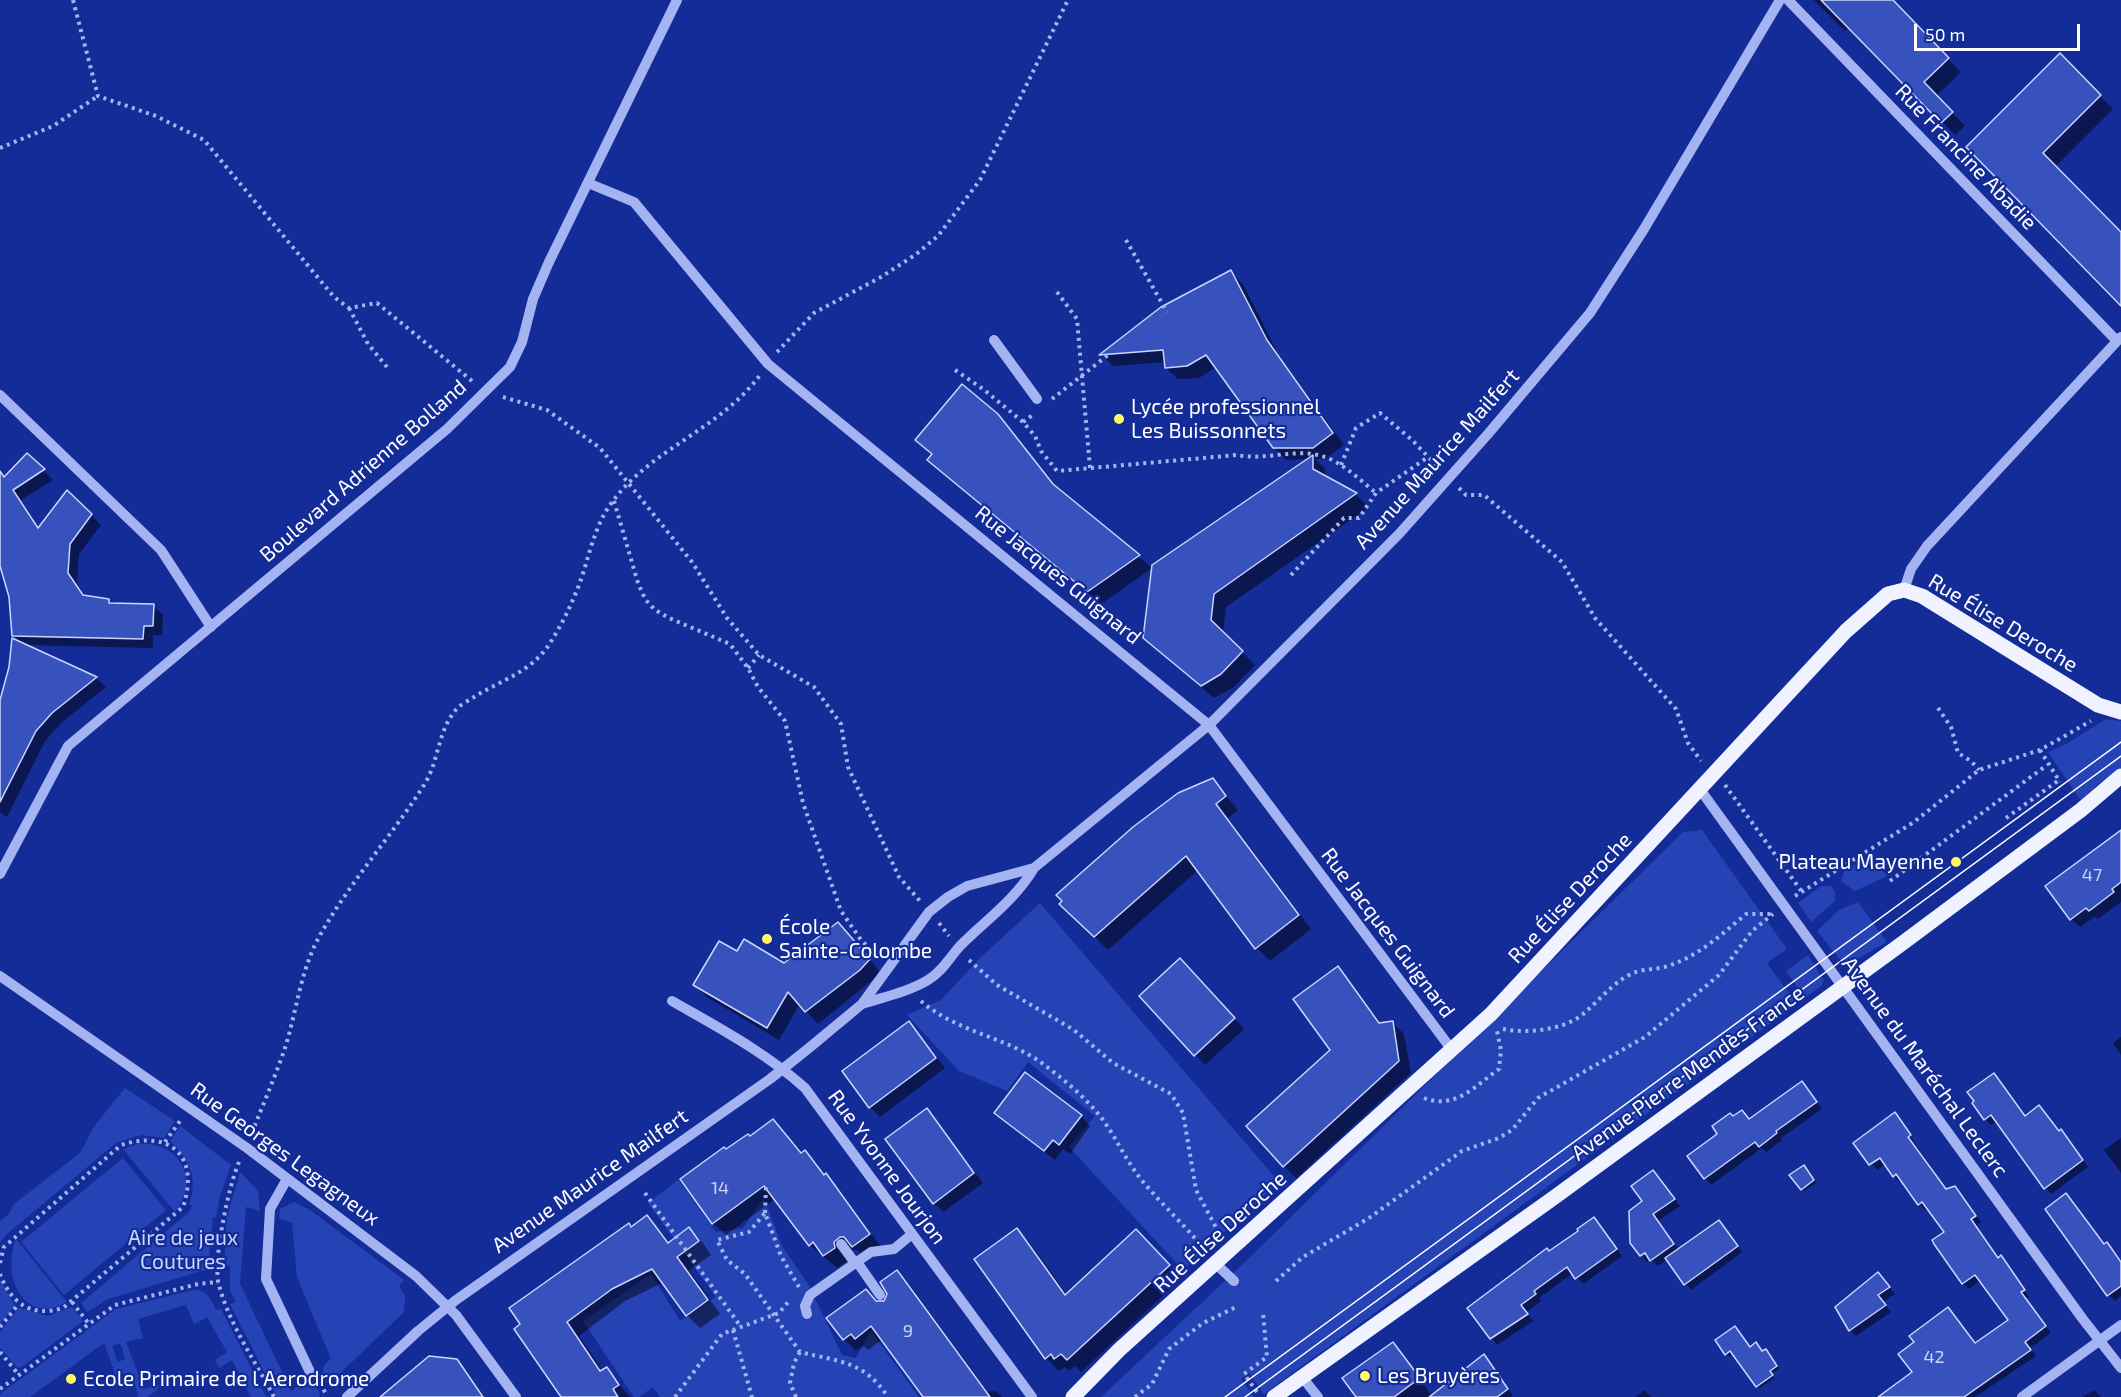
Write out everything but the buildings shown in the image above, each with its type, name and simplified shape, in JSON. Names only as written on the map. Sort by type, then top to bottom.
[{"type":"main road","name":"Rue Élise Deroche","points":[[1072,1397],[1119,1350],[1491,1014],[1846,631],[1888,594],[1904,590],[1922,596],[2098,705],[2121,712]]},
{"type":"main road","name":"Avenue Pierre Mendès France","points":[[1274,1397],[1552,1200],[2081,810],[2121,776]]},
{"type":"street","name":"Boulevard Adrienne Bolland","points":[[0,874],[68,746],[447,429],[510,367],[522,342],[533,299],[677,0]]},
{"type":"street","name":"Avenue Maurice Mailfert","points":[[862,1004],[929,980],[1025,884],[1034,868],[1209,725],[1399,534],[1590,313],[1644,229],[1780,0]]},
{"type":"street","name":"Rue Francine Abadie","points":[[1788,0],[2119,338]]},
{"type":"street","name":"Rue Jacques Guignard","points":[[588,183],[634,202],[768,364],[1209,725],[1452,1050]]},
{"type":"street","points":[[1904,590],[1911,569],[1927,546],[2119,338]]},
{"type":"street","points":[[994,340],[1040,403]]},
{"type":"street","points":[[0,394],[161,550],[211,627]]},
{"type":"street","name":"Avenue du Maréchal Leclerc","points":[[1699,788],[2121,1368]]},
{"type":"street","name":"Avenue Maurice Mailfert","points":[[347,1397],[448,1306],[783,1068],[862,1004],[929,912],[948,897],[968,886],[1034,868]]},
{"type":"street","name":"Rue Georges Legagneux","points":[[0,976],[247,1148],[416,1276],[448,1306],[516,1397]]},
{"type":"street","name":"Rue Yvonne Jourjon","points":[[672,1001],[750,1045],[783,1068],[805,1088],[1032,1397]]},
{"type":"street","points":[[288,1179],[270,1209],[266,1279],[310,1372]]},
{"type":"street","points":[[807,1314],[805,1306],[810,1295],[871,1252],[894,1249],[912,1234]]},
{"type":"street","points":[[841,1244],[880,1295]]},
{"type":"street","points":[[1216,1264],[1234,1281]]},
{"type":"street","points":[[2022,1397],[2121,1325]]},
{"type":"street","points":[[1302,1377],[1318,1397]]},
{"type":"path","points":[[73,0],[98,96]]},
{"type":"path","points":[[274,1397],[232,1319],[218,1282],[223,1217],[237,1164],[247,1148],[286,1046],[305,966],[319,937],[353,883],[381,848],[426,782],[443,728],[456,708],[487,689],[522,673],[549,645],[575,596],[599,525],[614,501],[628,485],[640,472],[715,421],[751,388],[782,345],[814,313],[881,277],[915,255],[938,236],[980,180],[1068,0]]},
{"type":"path","points":[[0,148],[53,126],[98,96]]},
{"type":"path","points":[[98,96],[156,116],[204,141],[298,257],[334,297],[349,308],[368,344],[387,367]]},
{"type":"path","points":[[1126,240],[1167,312]]},
{"type":"path","points":[[1057,292],[1077,319],[1090,468]]},
{"type":"path","points":[[349,308],[377,303],[484,391],[547,410],[600,448],[692,562],[726,618],[759,655],[814,687],[841,724],[848,766],[899,877],[976,968],[997,985],[1074,1030],[1113,1063],[1171,1094],[1183,1113],[1196,1190],[1211,1220]]},
{"type":"path","points":[[1040,403],[1108,355]]},
{"type":"path","points":[[955,370],[983,389],[1023,422],[1035,436],[1041,451],[1057,471],[1237,455],[1252,458],[1313,455],[1341,465],[1376,493]]},
{"type":"path","points":[[1023,422],[1036,412]]},
{"type":"path","points":[[1341,465],[1356,428],[1380,413],[1413,440],[1448,479],[1466,495],[1484,495],[1562,562],[1595,618],[1676,709],[1688,742],[1697,758],[1715,771],[1803,892]]},
{"type":"path","points":[[1291,574],[1344,518],[1359,518],[1376,493],[1428,457]]},
{"type":"path","points":[[614,501],[638,583],[645,599],[655,610],[669,618],[730,644],[748,668],[758,687],[785,721],[803,803],[841,910],[861,940],[889,969]]},
{"type":"path","points":[[748,668],[759,655]]},
{"type":"path","points":[[1938,708],[1951,727],[1958,753],[1971,761],[1979,770]]},
{"type":"path","points":[[1794,897],[1914,822],[1979,770],[2040,750],[2096,717]]},
{"type":"path","points":[[2006,819],[2060,781],[2047,765],[2040,750]]},
{"type":"path","points":[[1890,881],[2047,765]]},
{"type":"path","points":[[1421,1097],[1438,1103],[1454,1101],[1499,1069],[1501,1050],[1496,1027],[1518,1032],[1553,1027],[1581,1016],[1610,987],[1633,973],[1669,966],[1701,952],[1746,914],[1772,914]]},
{"type":"path","points":[[1276,1281],[1302,1257],[1369,1218],[1462,1151],[1499,1138],[1512,1130],[1538,1098],[1645,1037],[1719,975],[1752,931],[1766,919]]},
{"type":"path","points":[[908,989],[943,1018],[1036,1060],[1070,1085],[1101,1117],[1128,1162],[1164,1208],[1189,1230],[1216,1264]]},
{"type":"path","points":[[165,1142],[180,1121],[189,1128]]},
{"type":"path","points":[[0,1263],[4,1247],[10,1241],[121,1145],[138,1139],[165,1142],[175,1149],[186,1166],[189,1192],[183,1208],[63,1308],[45,1312],[18,1305],[5,1288],[0,1274]]},
{"type":"path","points":[[766,1187],[765,1213],[781,1256],[799,1287],[810,1295]]},
{"type":"path","points":[[645,1193],[741,1327]]},
{"type":"path","points":[[765,1213],[749,1232],[717,1240],[727,1260],[745,1274],[772,1316],[800,1352],[859,1367],[876,1379],[888,1397]]},
{"type":"path","points":[[0,1389],[116,1305],[198,1284],[218,1282]]},
{"type":"path","points":[[675,1397],[722,1334],[779,1313],[799,1287]]},
{"type":"path","points":[[72,1302],[89,1324]]},
{"type":"path","points":[[0,1327],[18,1305]]},
{"type":"path","points":[[1135,1397],[1152,1384],[1169,1349],[1203,1323],[1236,1307]]},
{"type":"path","points":[[1261,1397],[1244,1374],[1268,1357],[1263,1312]]},
{"type":"path","points":[[733,1330],[752,1397]]},
{"type":"path","points":[[0,1352],[19,1375]]},
{"type":"path","points":[[796,1397],[790,1383],[794,1363],[800,1352]]},
{"type":"green space","points":[[2106,719],[2121,721],[2121,768],[2097,785],[2081,801],[2048,752],[2068,743]]},
{"type":"green space","points":[[1702,830],[1787,949],[1767,963],[1797,1004],[1264,1394],[1249,1373],[1241,1379],[1254,1397],[1101,1397],[1243,1264],[1683,832]]},
{"type":"green space","points":[[1870,856],[1887,876],[1855,891],[1841,881],[1844,871]]},
{"type":"green space","points":[[1821,886],[1831,886],[1835,892],[1835,901],[1811,922],[1798,903]]},
{"type":"green space","points":[[1858,902],[1887,942],[1847,965],[1817,931],[1839,910]]},
{"type":"green space","points":[[1040,903],[1279,1182],[1183,1270],[1069,1147],[1095,1116],[1028,1062],[1007,1091],[959,1071],[907,1015],[941,1000],[980,958]]},
{"type":"green space","points":[[1808,955],[1824,981],[1805,998],[1786,971]]},
{"type":"green space","points":[[125,1088],[175,1121],[164,1138],[141,1135],[116,1143],[7,1234],[0,1243],[0,1221],[9,1214],[14,1204],[80,1153],[95,1125]]},
{"type":"green space","name":"Aire de jeux Coutures","points":[[180,1126],[231,1165],[220,1196],[216,1218],[213,1217],[208,1269],[108,1299],[87,1312],[81,1303],[190,1211],[192,1206],[189,1204],[193,1186],[190,1170],[187,1162],[170,1141]]},
{"type":"green space","points":[[138,1144],[152,1144],[165,1148],[182,1164],[186,1175],[186,1187],[183,1200],[175,1212],[123,1149]]},
{"type":"green space","points":[[123,1158],[166,1210],[64,1295],[21,1242]]},
{"type":"green space","points":[[240,1172],[258,1191],[260,1211],[246,1207],[240,1284],[291,1391],[302,1383],[314,1382],[320,1394],[319,1397],[277,1397],[230,1304],[236,1302],[230,1291],[230,1266],[224,1266],[227,1217]]},
{"type":"green space","points":[[678,1180],[716,1232],[743,1228],[764,1198],[782,1246],[808,1284],[842,1355],[856,1358],[871,1331],[919,1397],[660,1397],[653,1387],[639,1397],[634,1397],[583,1321],[651,1274],[680,1321],[716,1297],[648,1203]]},
{"type":"green space","points":[[294,1202],[310,1210],[404,1280],[399,1286],[405,1296],[404,1312],[328,1385],[322,1375],[324,1365],[331,1359],[297,1277],[292,1223],[279,1218],[280,1209]]},
{"type":"green space","points":[[16,1239],[67,1302],[52,1308],[39,1308],[29,1303],[20,1294],[11,1268]]},
{"type":"green space","points":[[0,1280],[15,1306],[0,1323]]},
{"type":"green space","points":[[194,1290],[205,1293],[216,1310],[221,1309],[266,1397],[251,1397],[232,1360],[219,1368],[215,1360],[227,1352],[207,1317],[194,1324],[186,1305],[138,1319],[143,1338],[126,1342],[144,1389],[158,1385],[159,1388],[148,1397],[136,1397],[139,1396],[130,1372],[116,1376],[104,1343],[30,1397],[0,1397],[0,1394],[116,1309]],"holes":[[[120,1343],[125,1359],[118,1362],[112,1346]]]},
{"type":"green space","points":[[72,1307],[83,1321],[23,1366],[18,1368],[0,1348],[0,1332],[19,1308],[48,1316]]},
{"type":"tram line","points":[[1225,1397],[2121,742]]},
{"type":"tram line","points":[[1245,1397],[2121,756]]},
{"type":"place","name":"Lycée professionnel Les Buissonnets","points":[[1119,419]]},
{"type":"place","name":"Plateau Mayenne","points":[[1956,862]]},
{"type":"place","name":"École Sainte-Colombe","points":[[767,939]]},
{"type":"place","name":"Les Bruyères","points":[[1365,1376]]},
{"type":"place","name":"Ecole Primaire de l Aerodrome","points":[[71,1379]]}]
